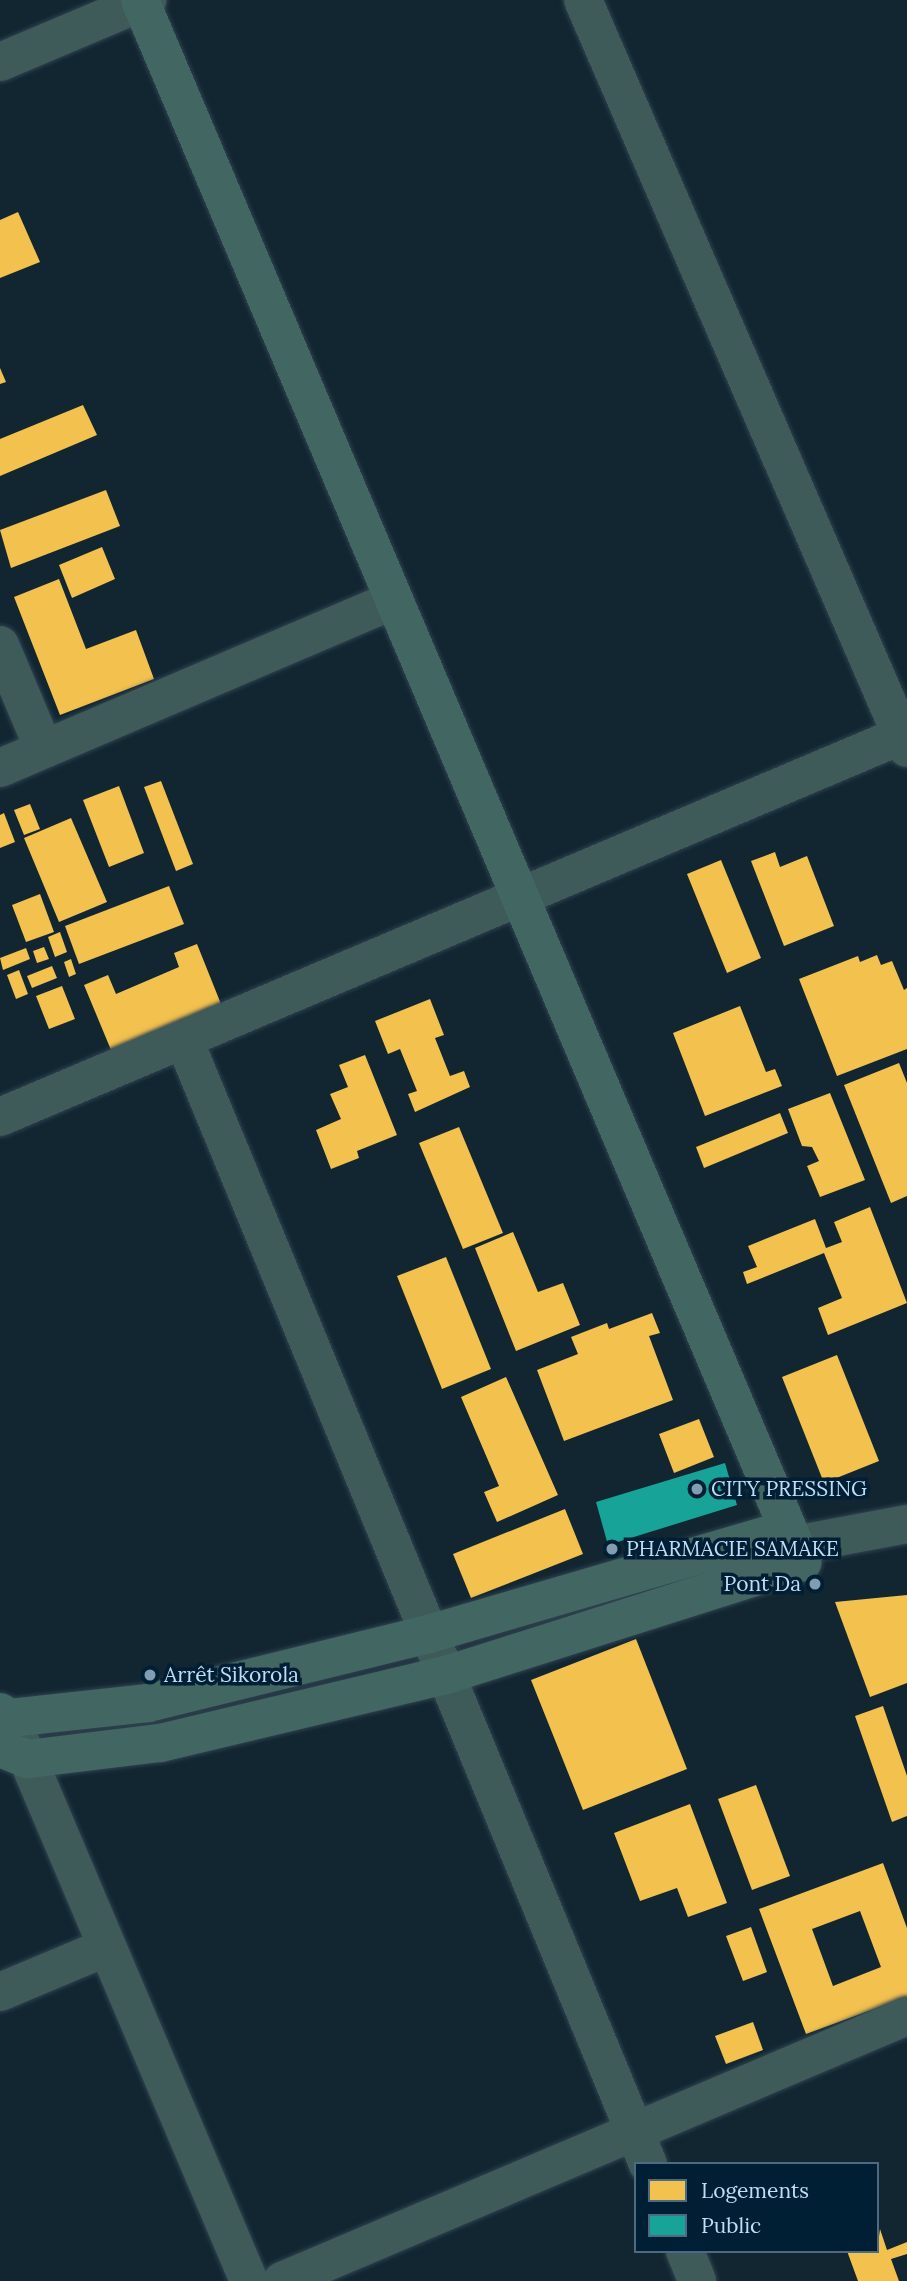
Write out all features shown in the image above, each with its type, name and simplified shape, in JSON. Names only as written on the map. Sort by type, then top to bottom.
[{"type":"main road","points":[[143,1],[795,1545]]},
{"type":"main road","points":[[7,1726],[148,1703],[795,1545]]},
{"type":"main road","points":[[7,1726],[160,1743],[446,1675],[795,1545]]},
{"type":"street","points":[[0,1117],[520,897],[905,739],[583,0]]},
{"type":"street","points":[[0,62],[143,1]]},
{"type":"street","points":[[0,768],[394,600]]},
{"type":"street","points":[[0,645],[44,749]]},
{"type":"street","points":[[184,1040],[642,2148]]},
{"type":"street","points":[[795,1545],[907,1524]]},
{"type":"street","points":[[7,1726],[107,1947],[248,2281]]},
{"type":"street","points":[[0,1992],[107,1947]]},
{"type":"street","points":[[282,2281],[642,2148],[907,2016]]},
{"type":"street","points":[[686,2253],[697,2281]]},
{"type":"building: Logements","points":[[18,212],[40,262],[0,278],[0,220]]},
{"type":"building: Logements","points":[[0,368],[6,382],[0,384]]},
{"type":"building: Logements","points":[[83,405],[97,435],[0,476],[0,439]]},
{"type":"building: Logements","points":[[106,490],[120,526],[11,568],[0,530]]},
{"type":"building: Logements","points":[[102,547],[115,579],[72,598],[59,565]]},
{"type":"building: Logements","points":[[59,579],[86,649],[136,630],[154,679],[60,715],[14,597]]},
{"type":"building: Logements","points":[[161,781],[193,864],[176,871],[144,787]]},
{"type":"building: Logements","points":[[119,786],[144,853],[109,867],[83,800]]},
{"type":"building: Logements","points":[[30,804],[40,829],[24,835],[14,810]]},
{"type":"building: Logements","points":[[4,813],[15,842],[0,848],[0,815]]},
{"type":"building: Logements","points":[[71,818],[107,902],[59,922],[24,838]]},
{"type":"building: Logements","points":[[775,852],[780,867],[807,856],[834,926],[784,946],[751,861]]},
{"type":"building: Logements","points":[[721,860],[761,958],[727,973],[687,874]]},
{"type":"building: Logements","points":[[169,886],[184,924],[79,964],[65,926]]},
{"type":"building: Logements","points":[[40,894],[54,932],[26,942],[12,905]]},
{"type":"building: Logements","points":[[60,932],[67,952],[55,957],[48,937]]},
{"type":"building: Logements","points":[[197,944],[221,1004],[111,1050],[84,985],[108,975],[116,994],[179,967],[174,953]]},
{"type":"building: Logements","points":[[44,947],[49,959],[37,963],[33,951]]},
{"type":"building: Logements","points":[[26,948],[30,959],[3,970],[0,958]]},
{"type":"building: Logements","points":[[877,955],[881,965],[892,961],[904,990],[907,988],[907,1049],[837,1076],[799,979],[858,956],[860,962]]},
{"type":"building: Logements","points":[[71,959],[76,974],[69,977],[64,962]]},
{"type":"building: Logements","points":[[52,966],[57,978],[32,988],[27,976]]},
{"type":"building: Logements","points":[[19,970],[28,994],[16,999],[7,975]]},
{"type":"building: Logements","points":[[62,986],[75,1019],[49,1029],[36,996]]},
{"type":"building: Logements","points":[[430,999],[444,1035],[435,1038],[450,1076],[464,1071],[470,1087],[415,1112],[408,1094],[417,1091],[400,1049],[388,1054],[375,1021]]},
{"type":"building: Logements","points":[[740,1006],[766,1072],[775,1069],[782,1086],[705,1116],[673,1033]]},
{"type":"building: Logements","points":[[365,1055],[397,1135],[357,1151],[359,1158],[331,1169],[316,1130],[341,1119],[330,1094],[348,1087],[339,1065]]},
{"type":"building: Logements","points":[[899,1063],[907,1083],[907,1196],[891,1203],[844,1085]]},
{"type":"building: Logements","points":[[830,1093],[865,1180],[820,1197],[807,1166],[819,1161],[812,1147],[802,1146],[788,1109]]},
{"type":"building: Logements","points":[[780,1113],[788,1133],[704,1168],[696,1147]]},
{"type":"building: Logements","points":[[459,1127],[503,1233],[463,1249],[419,1143]]},
{"type":"building: Logements","points":[[870,1207],[907,1303],[828,1335],[818,1308],[842,1298],[824,1253],[747,1284],[743,1272],[757,1267],[748,1246],[815,1219],[826,1248],[842,1242],[834,1222]]},
{"type":"building: Logements","points":[[513,1232],[538,1292],[563,1283],[580,1325],[516,1351],[475,1248]]},
{"type":"building: Logements","points":[[446,1257],[491,1369],[442,1389],[397,1276]]},
{"type":"building: Logements","points":[[652,1313],[660,1333],[649,1336],[673,1400],[564,1441],[537,1370],[578,1354],[571,1337],[607,1323],[609,1329]]},
{"type":"building: Logements","points":[[837,1355],[879,1461],[824,1483],[782,1377]]},
{"type":"building: Logements","points":[[506,1377],[558,1495],[497,1522],[484,1492],[499,1486],[461,1397]]},
{"type":"building: Logements","points":[[699,1419],[714,1457],[674,1473],[659,1434]]},
{"type":"building: Logements","points":[[565,1509],[583,1554],[471,1598],[453,1554]]},
{"type":"building: Logements","points":[[907,1595],[907,1683],[870,1697],[835,1602]]},
{"type":"building: Logements","points":[[636,1639],[687,1769],[583,1810],[531,1680]]},
{"type":"building: Logements","points":[[883,1706],[907,1776],[907,1816],[892,1822],[855,1716]]},
{"type":"building: Logements","points":[[756,1785],[790,1876],[752,1890],[718,1799]]},
{"type":"building: Logements","points":[[690,1804],[727,1903],[688,1917],[677,1888],[640,1901],[614,1833]]},
{"type":"building: Logements","points":[[883,1863],[907,1928],[907,1997],[806,2034],[759,1909]],"holes":[[[860,1911],[881,1967],[833,1986],[812,1929]]]},
{"type":"building: Logements","points":[[751,1927],[767,1972],[743,1981],[726,1936]]},
{"type":"building: Logements","points":[[753,2022],[763,2050],[726,2064],[715,2036]]},
{"type":"building: Logements","points":[[880,2229],[887,2250],[907,2242],[907,2254],[891,2259],[899,2281],[858,2281],[848,2253],[879,2253]]},
{"type":"building: Public","points":[[725,1463],[737,1505],[608,1545],[596,1502]]},
{"type":"place","name":"CITY PRESSING","points":[[697,1489]]},
{"type":"place","name":"PHARMACIE SAMAKE","points":[[612,1549]]},
{"type":"place","name":"Pont Da","points":[[815,1584]]},
{"type":"place","name":"Arrêt Sikorola","points":[[150,1675]]}]
